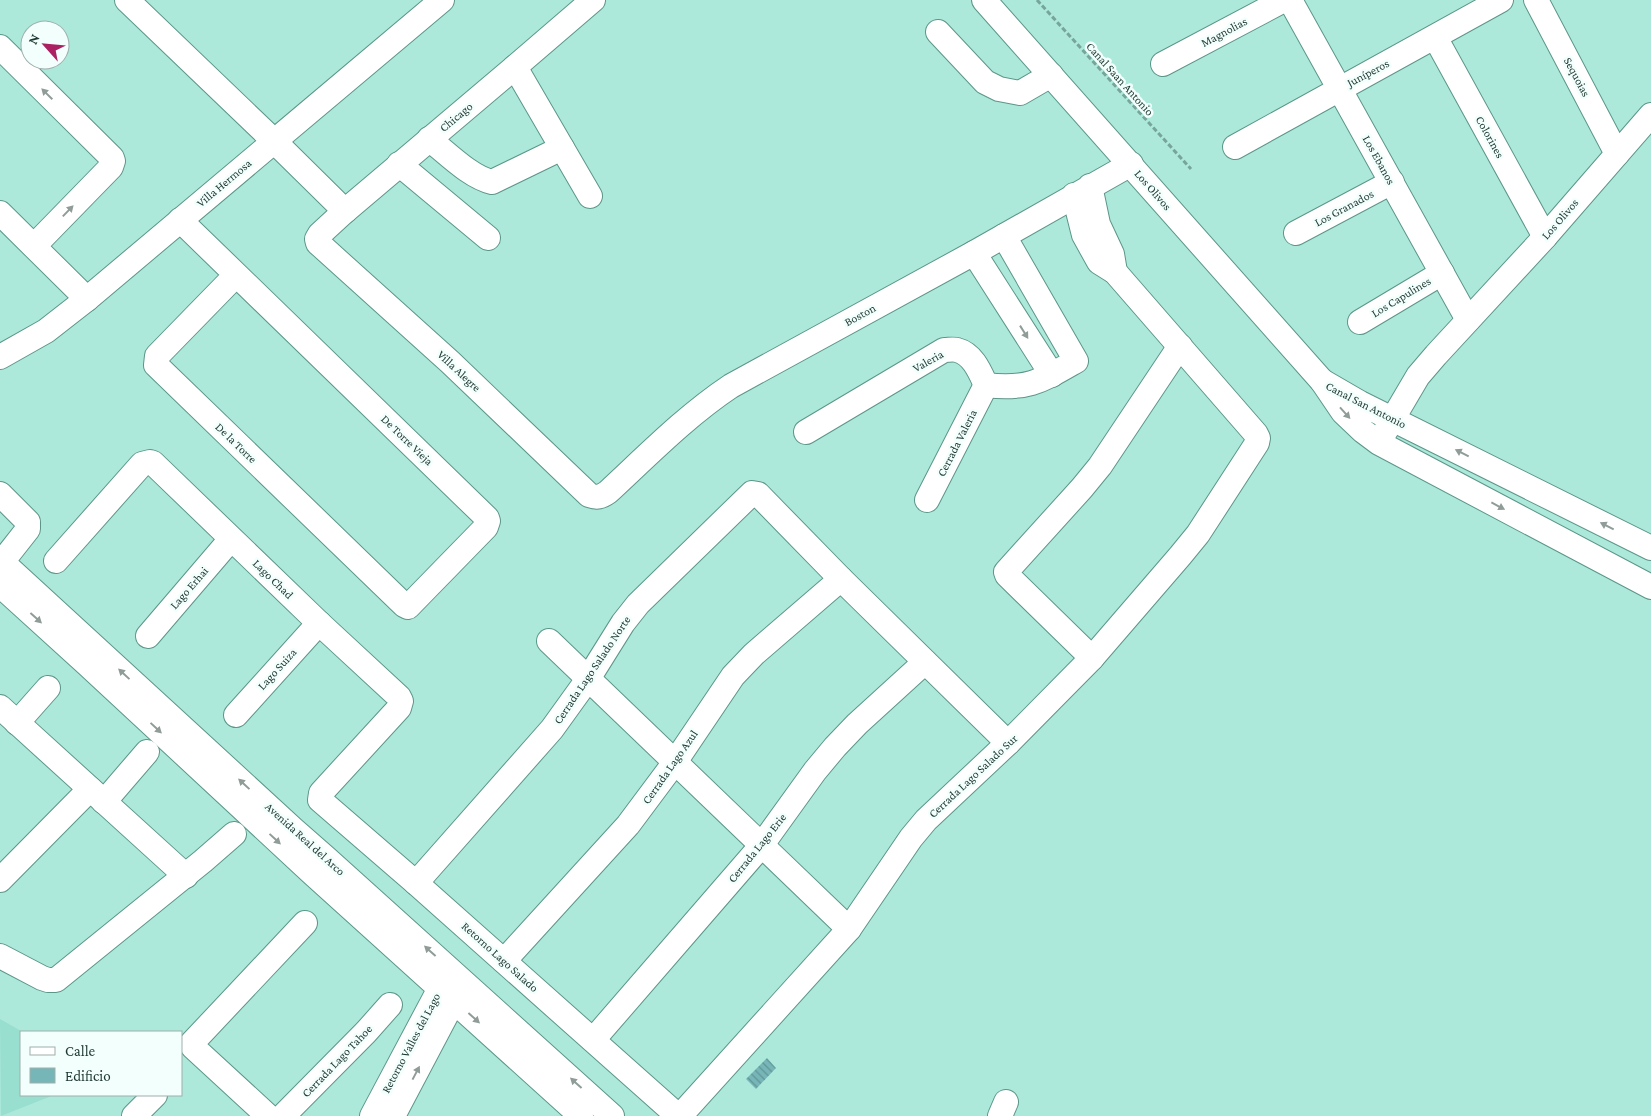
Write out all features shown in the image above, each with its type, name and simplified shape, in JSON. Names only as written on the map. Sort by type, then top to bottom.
[{"type":"street","points":[[127,0],[345,211]]},
{"type":"street","name":"Villa Hermosa","points":[[0,357],[46,331],[87,298],[442,0]]},
{"type":"street","name":"Chicago","points":[[320,234],[399,164],[515,68],[593,0]]},
{"type":"street","name":"Los Olivos","points":[[984,0],[1322,381]]},
{"type":"street","name":"Magnolias","points":[[1163,64],[1284,0]]},
{"type":"street","name":"Los Ebanos","points":[[1290,0],[1468,320]]},
{"type":"street","name":"Juníperos","points":[[1235,147],[1501,0]]},
{"type":"street","name":"Sequoias","points":[[1536,0],[1617,154]]},
{"type":"street","points":[[938,32],[985,82],[999,89],[1020,94],[1051,75]]},
{"type":"street","name":"Colorines","points":[[1435,36],[1545,237]]},
{"type":"street","points":[[0,47],[112,158],[113,162],[111,167],[34,246]]},
{"type":"street","points":[[515,68],[590,196]]},
{"type":"street","name":"Los Olivos","points":[[1379,442],[1418,376],[1545,237],[1651,115]]},
{"type":"street","points":[[429,139],[473,174],[483,180],[492,182],[562,148]]},
{"type":"street","points":[[399,164],[488,238]]},
{"type":"street","name":"Boston","points":[[608,492],[708,401],[730,386],[974,253],[1131,164]]},
{"type":"street","name":"Los Granados","points":[[1296,233],[1392,182]]},
{"type":"street","points":[[1082,191],[1112,254],[1115,272],[1180,346],[1100,466],[1006,572],[1092,658]]},
{"type":"street","points":[[0,213],[87,298]]},
{"type":"street","points":[[180,220],[236,275]]},
{"type":"street","name":"Villa Alegre","points":[[320,234],[317,239],[318,243],[450,362],[589,495],[596,497],[608,492]]},
{"type":"street","points":[[986,385],[1008,388],[1028,385],[1052,375],[1076,361],[1004,236]]},
{"type":"street","points":[[974,253],[1052,375]]},
{"type":"street","name":"Los Capulines","points":[[1360,322],[1442,273]]},
{"type":"street","name":"De la Torre","points":[[236,275],[157,356],[156,365],[404,605]]},
{"type":"street","name":"De Torre Vieja","points":[[236,275],[488,521],[486,527],[410,606],[404,605]]},
{"type":"street","name":"Cerrada Lago Salado Sur","points":[[679,1116],[849,929],[911,838],[926,820],[1008,743],[1092,658],[1198,534],[1257,443],[1258,438],[1180,346]]},
{"type":"street","name":"Valeria","points":[[806,432],[944,350],[958,350],[970,357],[986,385]]},
{"type":"street","name":"Canal San Antonio","points":[[1322,381],[1360,403],[1651,548]]},
{"type":"street","name":"Canal San Antonio","points":[[1322,381],[1343,412],[1363,431],[1379,442],[1651,587]]},
{"type":"street","name":"Cerrada Valeria","points":[[927,500],[986,385]]},
{"type":"street","name":"Lago Chad","points":[[56,561],[142,464],[146,462],[153,463],[319,623],[400,697],[399,708],[321,793],[320,800]]},
{"type":"street","name":"Cerrada Lago Salado Norte","points":[[416,883],[552,729],[588,679],[623,623],[638,604],[749,494],[755,492],[758,494],[841,579]]},
{"type":"street","points":[[0,494],[28,522],[28,529],[1,561]]},
{"type":"street","name":"Lago Erhai","points":[[148,636],[231,539]]},
{"type":"street","name":"Avenida Real del Arco","points":[[1,561],[92,656],[319,865],[452,984],[612,1116]]},
{"type":"street","points":[[841,579],[1008,743]]},
{"type":"street","name":"Cerrada Lago Azul","points":[[504,961],[628,825],[675,762],[733,676],[754,654],[841,579]]},
{"type":"street","name":"Avenida Real del Arco","points":[[0,586],[92,656]]},
{"type":"street","name":"Lago Suiza","points":[[236,715],[319,623]]},
{"type":"street","points":[[549,641],[849,929]]},
{"type":"street","name":"Cerrada Lago Erie","points":[[593,1040],[762,846],[815,771],[835,747],[857,724],[925,662]]},
{"type":"street","points":[[48,688],[6,716],[186,876]]},
{"type":"street","points":[[0,880],[147,752]]},
{"type":"street","name":"Retorno Lago Salado","points":[[320,800],[679,1116]]},
{"type":"street","points":[[319,865],[354,830]]},
{"type":"street","points":[[0,956],[42,978],[56,980],[186,876],[234,834]]},
{"type":"street","points":[[340,884],[377,850]]},
{"type":"street","points":[[268,1116],[192,1045],[193,1040],[305,923]]},
{"type":"street","name":"Avenida Real del Arco","points":[[452,984],[581,1116]]},
{"type":"street","name":"Retorno Valles del Lago","points":[[372,1116],[452,984]]},
{"type":"street","name":"Retorno Valles del Lago","points":[[393,1116],[452,984]]},
{"type":"street","name":"Cerrada Lago Tahoe","points":[[283,1116],[390,1005]]},
{"type":"street","points":[[134,1116],[154,1096]]},
{"type":"path","name":"Canal Saan Antonio","points":[[1037,0],[1190,169]]},
{"type":"shaded area","points":[[0,1019],[21,1031],[20,1096],[51,1096],[1,1116]]},
{"type":"building","points":[[767,1058],[776,1068],[756,1089],[746,1079]]}]
